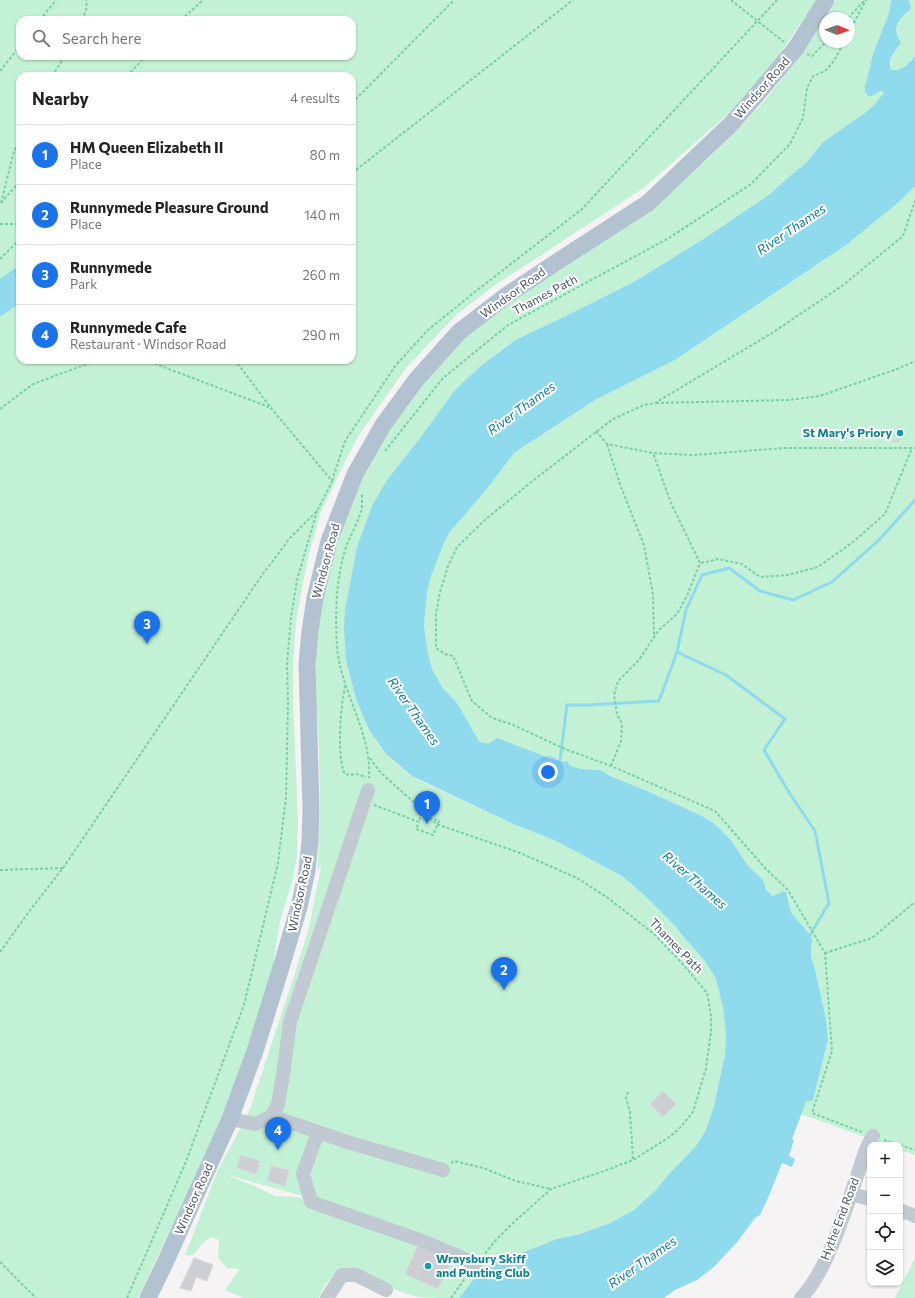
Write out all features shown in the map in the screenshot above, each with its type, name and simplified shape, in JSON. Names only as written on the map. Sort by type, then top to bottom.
[{"type":"main road","name":"Windsor Road","points":[[153,1297],[230,1119],[255,1051],[299,907],[307,871],[310,842],[311,809],[307,664],[310,631],[315,598],[329,541],[355,474],[388,418],[416,380],[459,332],[507,295],[648,203],[730,125],[767,83],[796,48],[826,0]]},
{"type":"street","points":[[230,1119],[255,1124],[272,1116],[278,1104],[290,1022],[367,790]]},
{"type":"street","points":[[272,1116],[344,1141],[442,1170]]},
{"type":"street","points":[[318,1132],[303,1174],[311,1202],[420,1240],[476,1264]]},
{"type":"street","name":"Hythe End Road","points":[[801,1298],[808,1290],[824,1263],[873,1136]]},
{"type":"street","points":[[851,1194],[867,1198]]},
{"type":"street","points":[[903,1211],[915,1216]]},
{"type":"street","points":[[327,1298],[342,1275],[356,1276],[386,1290]]},
{"type":"path","points":[[43,16],[56,0]]},
{"type":"path","points":[[84,16],[87,7],[86,0]]},
{"type":"path","points":[[185,16],[203,0]]},
{"type":"path","points":[[356,99],[454,0]]},
{"type":"path","points":[[356,171],[573,0]]},
{"type":"path","points":[[731,0],[784,42],[796,48]]},
{"type":"path","points":[[127,1298],[185,1164],[244,1005],[278,863],[286,797],[288,704],[287,665],[291,617],[297,580],[317,511],[332,481],[345,441],[396,365],[428,330],[482,286],[582,209],[777,0]]},
{"type":"path","points":[[854,12],[866,0]]},
{"type":"path","points":[[855,21],[866,0]]},
{"type":"path","name":"Thames Path","points":[[385,451],[443,378],[508,325],[669,238],[751,184],[790,144],[803,118],[807,88],[813,76],[825,71],[834,61],[841,48]]},
{"type":"path","points":[[0,71],[16,51]]},
{"type":"path","points":[[55,72],[62,60]]},
{"type":"path","points":[[130,72],[142,60]]},
{"type":"path","points":[[0,204],[16,147]]},
{"type":"path","points":[[0,204],[16,186]]},
{"type":"path","points":[[655,404],[772,333],[842,286],[903,236],[915,201]]},
{"type":"path","points":[[0,224],[16,224]]},
{"type":"path","points":[[0,260],[16,243]]},
{"type":"path","points":[[891,1142],[812,1113],[832,1051],[825,953],[788,890],[766,869],[715,811],[611,766],[565,749],[511,724],[492,718],[472,701],[453,656],[445,654],[436,648],[436,614],[440,592],[448,566],[457,547],[486,519],[613,419],[644,406],[655,404],[789,400],[820,396],[897,369],[915,361]]},
{"type":"path","points":[[0,408],[33,384],[87,364]]},
{"type":"path","points":[[156,364],[271,408]]},
{"type":"path","points":[[238,364],[271,408],[332,481]]},
{"type":"path","points":[[596,431],[607,444],[621,486],[644,544],[653,595],[654,636]]},
{"type":"path","points":[[607,444],[653,453],[693,454],[785,448],[914,448],[885,514],[854,542],[818,567],[788,575],[760,577],[742,564],[718,559],[700,563]]},
{"type":"path","points":[[611,766],[621,740],[622,724],[617,714],[614,695],[618,681],[639,660],[658,631],[677,614],[687,596],[700,563],[671,503],[653,453]]},
{"type":"path","points":[[362,494],[362,507],[345,550],[338,582],[336,605],[337,648],[340,667],[351,697],[369,757],[367,790]]},
{"type":"path","points":[[0,952],[63,868],[260,578],[290,538],[317,511]]},
{"type":"path","points":[[345,684],[341,707],[342,769],[345,774],[357,774],[367,790],[418,822]]},
{"type":"path","name":"Thames Path","points":[[369,757],[380,772],[437,824],[450,830],[520,853],[577,878],[608,898],[654,934],[681,962],[707,993],[712,1032],[706,1068],[693,1112],[674,1134],[633,1160],[604,1172],[551,1189]]},
{"type":"path","points":[[427,816],[422,814],[416,829],[433,835],[437,824]]},
{"type":"path","points":[[0,870],[63,868]]},
{"type":"path","points":[[825,953],[872,938],[915,902]]},
{"type":"path","points":[[628,1092],[626,1098],[630,1112],[633,1160]]},
{"type":"path","points":[[903,1146],[915,1150]]},
{"type":"path","points":[[442,1170],[454,1161],[483,1168],[516,1181],[551,1189]]},
{"type":"path","points":[[514,1222],[551,1189]]},
{"type":"path","points":[[0,1262],[36,1298]]},
{"type":"green space","points":[[0,0],[817,0],[777,58],[739,104],[645,187],[491,288],[456,315],[406,368],[359,435],[321,512],[310,550],[296,623],[293,666],[293,700],[298,820],[297,856],[293,878],[280,921],[271,978],[231,1096],[190,1189],[138,1298],[0,1298]]},
{"type":"green space","points":[[836,0],[891,0],[889,13],[874,51],[872,96],[881,91],[884,93],[873,106],[823,142],[805,164],[770,194],[705,238],[637,280],[515,340],[499,351],[483,364],[420,438],[387,480],[346,660],[356,699],[369,730],[386,754],[398,765],[421,781],[513,824],[554,840],[622,876],[644,895],[676,927],[705,961],[716,979],[723,1008],[726,1033],[725,1054],[714,1106],[706,1130],[696,1146],[668,1175],[656,1190],[634,1210],[608,1224],[580,1234],[557,1239],[476,1278],[459,1298],[418,1297],[398,1291],[352,1271],[342,1269],[328,1282],[319,1298],[244,1298],[225,1290],[240,1269],[227,1268],[218,1258],[219,1240],[211,1237],[203,1243],[193,1255],[185,1255],[217,1172],[249,1112],[309,928],[321,866],[317,870],[320,811],[319,749],[315,679],[316,650],[325,582],[350,505],[369,460],[413,395],[470,332],[492,314],[674,189],[722,146],[744,123],[766,99],[819,26],[819,48],[855,48],[855,12],[829,12]],"holes":[[[224,1174],[317,1200],[319,1207],[298,1197],[275,1196],[255,1186]]]},
{"type":"green space","points":[[909,0],[915,0],[915,56],[902,68],[898,70],[891,70],[891,59],[901,43],[896,29],[897,25],[900,19],[909,12]]},
{"type":"green space","points":[[915,186],[915,1155],[903,1151],[903,1142],[879,1142],[801,1114],[806,1102],[813,1099],[828,1040],[826,1019],[811,957],[812,947],[810,935],[791,912],[786,892],[783,891],[773,896],[765,889],[765,885],[761,878],[749,867],[730,839],[715,824],[702,816],[612,777],[600,770],[581,769],[571,766],[563,760],[491,744],[485,744],[479,741],[457,703],[442,687],[432,669],[428,654],[424,625],[427,593],[431,576],[444,543],[450,532],[487,489],[514,453],[595,400],[675,360],[821,262],[899,202]]},
{"type":"green space","points":[[915,1258],[915,1298],[895,1298],[901,1286],[903,1286],[903,1282]]},
{"type":"water","name":"River Thames","points":[[891,0],[909,0],[911,8],[897,24],[896,30],[901,43],[892,56],[890,66],[891,70],[898,70],[908,64],[915,56],[915,186],[899,202],[846,245],[675,360],[595,400],[514,453],[487,489],[450,532],[444,543],[431,576],[427,593],[424,625],[428,654],[432,669],[442,687],[457,703],[479,741],[488,743],[497,738],[549,758],[567,762],[571,766],[581,769],[600,770],[612,777],[702,816],[715,824],[730,839],[749,867],[761,878],[765,885],[765,889],[773,896],[783,891],[786,892],[791,912],[810,935],[812,940],[811,957],[826,1019],[828,1040],[813,1100],[806,1102],[792,1139],[794,1140],[789,1156],[795,1159],[792,1167],[782,1163],[760,1215],[755,1218],[738,1241],[714,1267],[697,1280],[675,1290],[664,1298],[459,1298],[473,1280],[488,1266],[557,1239],[580,1234],[608,1224],[634,1210],[656,1190],[668,1175],[696,1146],[706,1130],[714,1106],[725,1054],[726,1033],[723,1008],[716,979],[705,961],[676,927],[644,895],[622,876],[554,840],[513,824],[412,776],[386,754],[369,730],[356,699],[346,660],[344,627],[345,611],[357,547],[372,506],[387,480],[456,389],[483,364],[515,340],[637,280],[705,238],[770,194],[805,164],[823,142],[873,106],[884,93],[881,91],[872,96],[868,96],[865,92],[865,86],[874,51],[889,13]]},
{"type":"water","points":[[16,268],[16,306],[0,317],[0,279]]},
{"type":"building","name":"St Mary's Priory","points":[[899,426],[901,426],[900,441],[891,442],[891,440],[898,439]]},
{"type":"building","points":[[663,1091],[676,1104],[663,1117],[650,1104]]},
{"type":"building","points":[[241,1155],[260,1161],[256,1174],[237,1168]]},
{"type":"building","points":[[271,1166],[289,1170],[285,1186],[267,1181]]},
{"type":"building","name":"Wraysbury Skiff and Punting Club","points":[[419,1243],[452,1259],[438,1289],[405,1274]]},
{"type":"building","points":[[194,1258],[213,1265],[207,1281],[196,1277],[191,1291],[180,1288]]},
{"type":"waterway","points":[[560,760],[567,705],[659,701],[677,652],[686,610],[702,575],[729,568],[760,591],[793,600],[832,582],[879,540],[915,500]]},
{"type":"waterway","points":[[677,652],[726,675],[785,719],[764,750],[790,794],[815,831],[829,903],[808,936]]},
{"type":"place","name":"St Mary's Priory","points":[[900,433]]},
{"type":"place","name":"Runnymede","points":[[147,644]]},
{"type":"place","name":"HM Queen Elizabeth II","points":[[427,824]]},
{"type":"place","name":"Runnymede Pleasure Ground","points":[[504,990]]},
{"type":"place","name":"Runnymede Cafe","points":[[278,1150]]},
{"type":"place","name":"Wraysbury Skiff and Punting Club","points":[[428,1266]]}]
